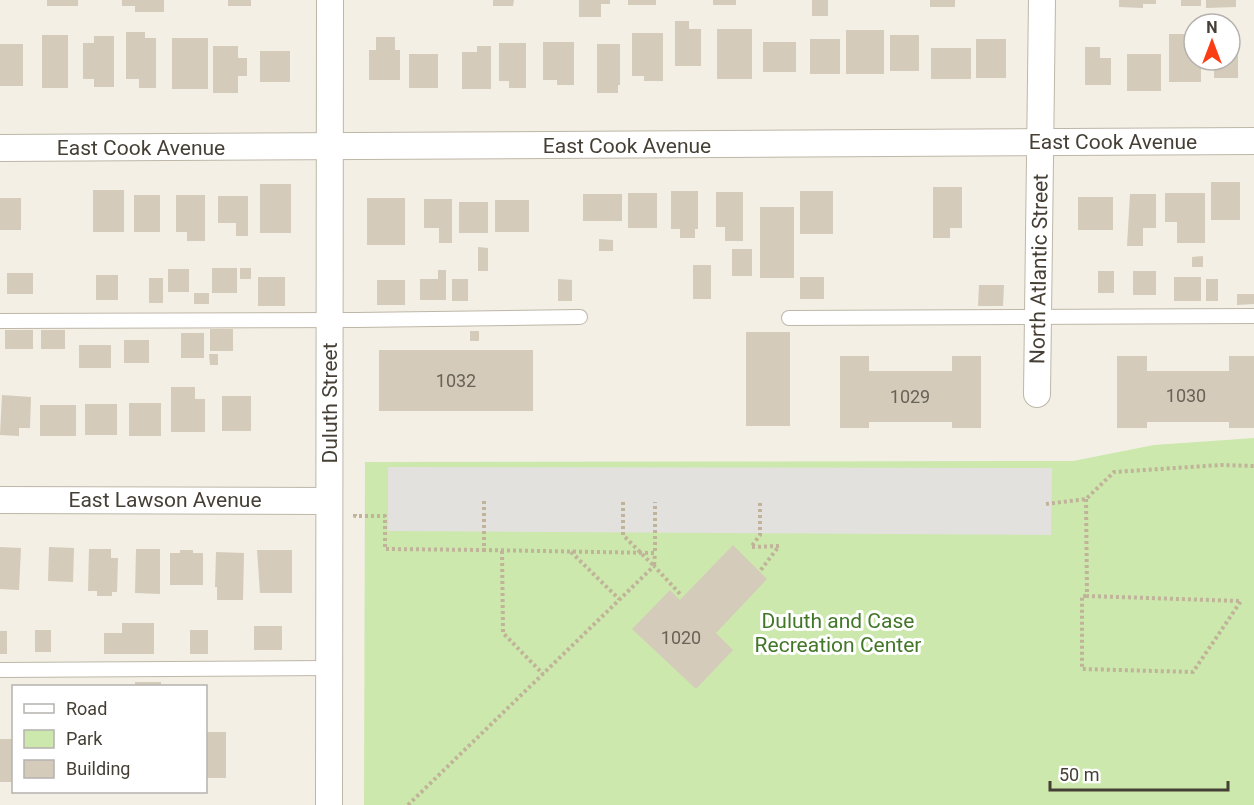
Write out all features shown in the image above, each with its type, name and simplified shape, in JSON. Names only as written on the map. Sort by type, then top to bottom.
[{"type":"street","name":"Duluth Street","points":[[329,805],[330,0]]},
{"type":"street","name":"North Atlantic Street","points":[[1037,394],[1042,0]]},
{"type":"street","name":"East Cook Avenue","points":[[0,148],[1254,141]]},
{"type":"street","name":"East Lawson Avenue","points":[[0,500],[329,501]]},
{"type":"lane","points":[[789,318],[1254,316]]},
{"type":"lane","points":[[0,321],[580,317]]},
{"type":"lane","points":[[0,670],[329,668]]},
{"type":"path","points":[[1046,504],[1086,499],[1114,472],[1221,465],[1254,466]]},
{"type":"path","points":[[1086,499],[1087,596]]},
{"type":"path","points":[[484,501],[484,550]]},
{"type":"path","points":[[623,502],[622,535],[681,595]]},
{"type":"path","points":[[408,805],[654,566],[656,502]]},
{"type":"path","points":[[759,502],[759,535],[751,547],[779,546],[759,571]]},
{"type":"path","points":[[355,508],[355,516],[385,516],[385,549],[655,553]]},
{"type":"path","points":[[502,551],[503,633],[543,674]]},
{"type":"path","points":[[570,552],[620,600]]},
{"type":"path","points":[[1082,596],[1087,596],[1146,598],[1241,601],[1193,672],[1082,669],[1082,596]]},
{"type":"green space","name":"Duluth and Case Recreation Center","points":[[1254,438],[1254,805],[364,805],[365,462],[1073,461],[1154,445]]},
{"type":"shaded area","points":[[388,467],[1052,468],[1051,535],[388,531]]},
{"type":"building","points":[[47,0],[78,0],[78,6],[47,6]]},
{"type":"building","points":[[122,0],[164,0],[164,12],[135,12],[135,6],[122,6]]},
{"type":"building","points":[[228,0],[251,0],[251,6],[228,6]]},
{"type":"building","points":[[493,0],[514,0],[513,6],[493,6]]},
{"type":"building","points":[[579,0],[610,0],[610,4],[601,4],[601,17],[579,17]]},
{"type":"building","points":[[628,0],[656,0],[656,5],[628,5]]},
{"type":"building","points":[[713,0],[736,0],[736,5],[713,5]]},
{"type":"building","points":[[812,0],[828,0],[828,16],[812,16]]},
{"type":"building","points":[[930,0],[955,0],[955,7],[930,7]]},
{"type":"building","points":[[1119,0],[1156,0],[1156,4],[1143,4],[1143,8],[1119,7]]},
{"type":"building","points":[[1181,0],[1201,0],[1201,6],[1181,6]]},
{"type":"building","points":[[1206,0],[1236,0],[1236,7],[1206,8]]},
{"type":"building","points":[[675,21],[689,21],[689,29],[701,29],[701,66],[675,66]]},
{"type":"building","points":[[717,29],[752,29],[752,79],[717,79]]},
{"type":"building","points":[[846,30],[884,30],[884,74],[846,74]]},
{"type":"building","points":[[126,32],[145,32],[145,38],[156,38],[156,88],[139,88],[139,79],[126,79]]},
{"type":"building","points":[[632,33],[663,33],[663,81],[644,81],[644,76],[632,76]]},
{"type":"building","points":[[1169,34],[1182,34],[1182,72],[1201,72],[1201,82],[1169,82]]},
{"type":"building","points":[[42,35],[68,35],[68,88],[42,88]]},
{"type":"building","points":[[890,35],[919,35],[919,71],[890,71]]},
{"type":"building","points":[[94,36],[114,36],[114,87],[94,87],[94,79],[83,79],[83,43],[94,43]]},
{"type":"building","points":[[376,37],[395,37],[395,50],[400,50],[400,80],[369,80],[369,50],[376,50]]},
{"type":"building","points":[[172,38],[208,38],[208,89],[172,89]]},
{"type":"building","points":[[810,39],[840,39],[840,74],[810,74]]},
{"type":"building","points":[[976,39],[1006,39],[1006,78],[976,78]]},
{"type":"building","points":[[543,42],[574,42],[574,85],[557,85],[557,80],[543,80]]},
{"type":"building","points":[[763,42],[796,42],[796,72],[763,72]]},
{"type":"building","points":[[499,43],[526,43],[526,88],[509,88],[509,81],[499,81]]},
{"type":"building","points":[[0,44],[23,44],[23,86],[0,86]]},
{"type":"building","points":[[597,44],[620,44],[618,93],[597,93]]},
{"type":"building","points":[[213,46],[238,46],[238,58],[247,58],[247,76],[238,76],[238,93],[213,93]]},
{"type":"building","points":[[477,46],[491,46],[491,89],[462,89],[462,52],[477,52]]},
{"type":"building","points":[[1085,47],[1100,47],[1100,58],[1111,58],[1111,85],[1085,85]]},
{"type":"building","points":[[931,48],[971,48],[971,79],[931,79]]},
{"type":"building","points":[[260,51],[290,51],[290,82],[260,82]]},
{"type":"building","points":[[409,54],[438,54],[438,88],[409,88]]},
{"type":"building","points":[[1127,54],[1161,54],[1161,91],[1127,91]]},
{"type":"building","points":[[1214,72],[1238,72],[1238,78],[1214,78]]},
{"type":"building","points":[[1211,182],[1240,182],[1240,220],[1211,220]]},
{"type":"building","points":[[260,184],[291,184],[291,233],[260,233]]},
{"type":"building","points":[[933,187],[962,187],[962,228],[950,228],[950,238],[933,238]]},
{"type":"building","points":[[93,190],[124,190],[124,232],[93,232]]},
{"type":"building","points":[[671,191],[698,191],[698,229],[695,229],[695,238],[680,238],[680,229],[671,229]]},
{"type":"building","points":[[800,191],[833,191],[833,234],[800,234]]},
{"type":"building","points":[[716,192],[743,192],[743,241],[725,241],[725,227],[716,227]]},
{"type":"building","points":[[628,193],[657,193],[657,228],[628,228]]},
{"type":"building","points":[[1165,193],[1205,193],[1205,243],[1177,243],[1177,222],[1165,222]]},
{"type":"building","points":[[583,194],[622,194],[622,221],[583,221]]},
{"type":"building","points":[[1130,194],[1156,194],[1156,228],[1143,228],[1143,246],[1127,246]]},
{"type":"building","points":[[134,195],[160,195],[160,232],[134,232]]},
{"type":"building","points":[[176,195],[205,195],[205,241],[187,241],[187,232],[176,232]]},
{"type":"building","points":[[218,196],[248,196],[248,236],[236,236],[236,223],[218,223]]},
{"type":"building","points":[[1078,197],[1113,197],[1113,230],[1078,230]]},
{"type":"building","points":[[0,198],[21,198],[21,230],[0,230]]},
{"type":"building","points":[[367,198],[405,198],[405,245],[367,245]]},
{"type":"building","points":[[424,199],[452,199],[452,243],[439,243],[439,228],[424,228]]},
{"type":"building","points":[[495,200],[529,200],[529,232],[495,232]]},
{"type":"building","points":[[459,202],[488,202],[488,233],[459,233]]},
{"type":"building","points":[[760,207],[794,207],[794,278],[760,278]]},
{"type":"building","points":[[599,239],[613,240],[613,251],[599,251]]},
{"type":"building","points":[[478,247],[488,248],[488,271],[478,271]]},
{"type":"building","points":[[732,249],[752,249],[752,276],[732,276]]},
{"type":"building","points":[[1203,256],[1203,267],[1192,267],[1192,257]]},
{"type":"building","points":[[693,265],[711,265],[711,299],[693,299]]},
{"type":"building","points":[[212,268],[237,268],[237,293],[212,293]]},
{"type":"building","points":[[240,268],[251,268],[251,279],[240,279]]},
{"type":"building","points":[[168,269],[189,269],[189,292],[168,292]]},
{"type":"building","points":[[438,270],[446,270],[446,300],[420,300],[420,279],[438,279]]},
{"type":"building","points":[[1098,271],[1114,271],[1114,293],[1098,293]]},
{"type":"building","points":[[1133,271],[1156,271],[1156,295],[1133,295]]},
{"type":"building","points":[[7,273],[33,273],[33,294],[7,294]]},
{"type":"building","points":[[96,275],[118,275],[118,300],[96,300]]},
{"type":"building","points":[[258,277],[285,277],[285,306],[258,306]]},
{"type":"building","points":[[800,277],[824,277],[824,299],[800,299]]},
{"type":"building","points":[[1174,277],[1201,277],[1201,301],[1174,301]]},
{"type":"building","points":[[149,278],[163,278],[163,303],[149,303]]},
{"type":"building","points":[[452,279],[468,279],[468,301],[452,301]]},
{"type":"building","points":[[558,279],[572,280],[572,301],[558,301]]},
{"type":"building","points":[[1206,279],[1218,279],[1218,301],[1206,301]]},
{"type":"building","points":[[377,280],[405,280],[405,305],[377,305]]},
{"type":"building","points":[[979,285],[1004,285],[1003,306],[978,306]]},
{"type":"building","points":[[194,293],[209,293],[209,304],[194,304]]},
{"type":"building","points":[[1237,294],[1254,294],[1254,304],[1237,305]]},
{"type":"building","points":[[210,329],[233,329],[233,351],[210,351]]},
{"type":"building","points":[[5,330],[33,330],[33,349],[5,349]]},
{"type":"building","points":[[41,330],[65,330],[65,349],[41,349]]},
{"type":"building","points":[[470,331],[479,331],[479,341],[470,341]]},
{"type":"building","points":[[746,332],[790,332],[790,426],[746,426]]},
{"type":"building","points":[[181,333],[204,333],[204,358],[181,358]]},
{"type":"building","points":[[124,340],[149,340],[149,363],[124,363]]},
{"type":"building","points":[[79,345],[111,345],[111,368],[79,368]]},
{"type":"building","points":[[379,350],[533,350],[533,411],[379,411]]},
{"type":"building","points":[[209,354],[218,354],[218,365],[210,365]]},
{"type":"building","points":[[840,356],[869,356],[869,371],[952,371],[952,356],[981,356],[981,428],[952,428],[952,422],[869,422],[869,428],[840,428]]},
{"type":"building","points":[[1117,356],[1147,356],[1147,371],[1229,371],[1229,356],[1254,356],[1254,428],[1229,428],[1229,422],[1147,422],[1147,428],[1117,428]]},
{"type":"building","points":[[171,387],[195,387],[195,399],[205,399],[205,432],[171,432]]},
{"type":"building","points":[[2,395],[31,397],[30,428],[19,428],[19,436],[0,435]]},
{"type":"building","points":[[222,396],[251,396],[251,431],[222,431]]},
{"type":"building","points":[[129,403],[161,403],[161,436],[129,436]]},
{"type":"building","points":[[85,404],[117,404],[117,435],[85,435]]},
{"type":"building","points":[[40,405],[76,405],[76,436],[40,436]]},
{"type":"building","points":[[733,545],[767,579],[716,633],[733,650],[696,689],[632,629],[670,590],[680,600]]},
{"type":"building","points":[[0,547],[21,548],[19,590],[0,589]]},
{"type":"building","points":[[49,547],[74,548],[73,582],[48,581]]},
{"type":"building","points":[[89,549],[111,549],[111,558],[118,558],[117,592],[112,592],[112,596],[97,596],[97,591],[88,591]]},
{"type":"building","points":[[136,549],[160,549],[160,594],[135,593]]},
{"type":"building","points":[[180,550],[203,553],[203,585],[170,585],[170,553],[180,553]]},
{"type":"building","points":[[257,550],[292,550],[292,593],[260,593]]},
{"type":"building","points":[[216,552],[244,553],[243,600],[217,600]]},
{"type":"building","points":[[122,623],[154,623],[154,654],[104,654],[104,633],[122,633]]},
{"type":"building","points":[[254,626],[282,626],[282,650],[254,650]]},
{"type":"building","points":[[35,630],[51,630],[51,652],[35,652]]},
{"type":"building","points":[[190,630],[208,630],[208,654],[190,654]]},
{"type":"building","points":[[0,631],[7,631],[7,654],[0,654]]},
{"type":"building","points":[[135,682],[161,682],[161,685],[135,685]]},
{"type":"building","points":[[207,732],[226,732],[226,778],[207,778]]},
{"type":"building","points":[[0,739],[12,739],[12,782],[0,782]]}]
